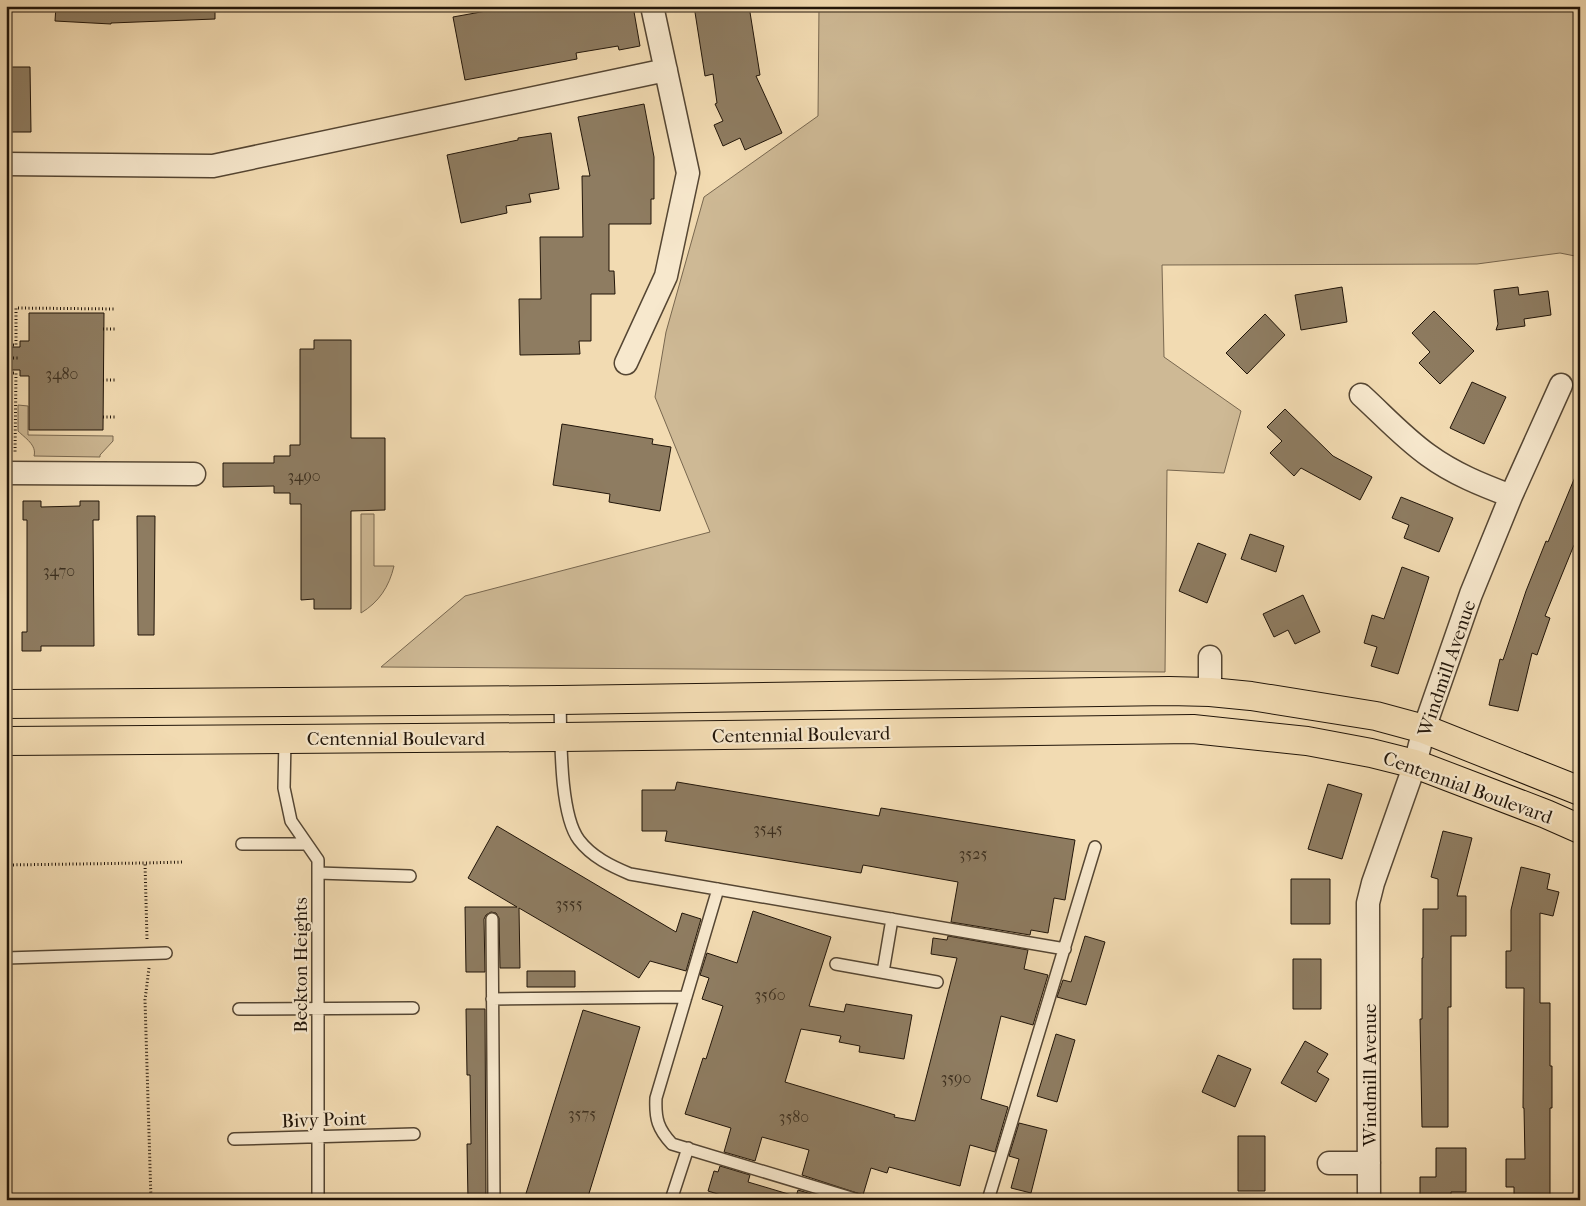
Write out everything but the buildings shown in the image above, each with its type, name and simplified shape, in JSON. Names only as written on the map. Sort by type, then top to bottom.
[{"type":"main road","name":"Centennial Boulevard","points":[[6,704],[560,700],[1210,692],[1251,696],[1376,716],[1424,729],[1580,790]]},
{"type":"main road","name":"Centennial Boulevard","points":[[6,741],[561,737],[1193,729],[1307,740],[1416,764],[1580,829]]},
{"type":"street","points":[[626,363],[666,276],[688,174],[652,6]]},
{"type":"street","points":[[6,164],[213,166],[666,70]]},
{"type":"street","name":"Windmill Avenue","points":[[1369,1200],[1368,903],[1373,883],[1416,764],[1424,729],[1471,594],[1560,385]]},
{"type":"street","points":[[1361,396],[1427,454],[1448,468],[1470,480],[1512,496]]},
{"type":"street","points":[[11,466],[194,474]]},
{"type":"street","points":[[1210,657],[1210,692]]},
{"type":"street","points":[[1329,1163],[1369,1163]]},
{"type":"lane","points":[[560,700],[565,793],[569,817],[578,839],[608,865],[630,874],[1065,949]]},
{"type":"lane","name":"Beckton Heights","points":[[285,739],[284,788],[291,821],[318,860],[318,1200]]},
{"type":"lane","points":[[242,844],[307,844]]},
{"type":"lane","points":[[988,1200],[1095,847]]},
{"type":"lane","points":[[318,873],[410,876]]},
{"type":"lane","points":[[718,889],[656,1098],[655,1112],[658,1125],[672,1144],[858,1200]]},
{"type":"lane","points":[[883,972],[892,919]]},
{"type":"lane","points":[[492,920],[494,1200]]},
{"type":"lane","points":[[6,958],[166,953]]},
{"type":"lane","points":[[836,964],[937,982]]},
{"type":"lane","points":[[492,999],[686,998]]},
{"type":"lane","points":[[239,1009],[413,1008]]},
{"type":"lane","name":"Bivy Point","points":[[234,1139],[414,1134]]},
{"type":"lane","points":[[671,1200],[688,1148]]},
{"type":"path","points":[[6,345],[16,345],[16,308],[116,309]]},
{"type":"path","points":[[103,329],[116,329]]},
{"type":"path","points":[[6,358],[20,358]]},
{"type":"path","points":[[6,373],[16,373],[11,466]]},
{"type":"path","points":[[103,380],[116,380]]},
{"type":"path","points":[[103,417],[116,417]]},
{"type":"path","points":[[6,865],[184,862]]},
{"type":"path","points":[[145,863],[149,969],[145,1000],[151,1200]]},
{"type":"shaded area","points":[[819,6],[1580,6],[1580,257],[1560,253],[1477,264],[1162,265],[1164,357],[1241,411],[1224,473],[1167,470],[1165,672],[381,667],[465,596],[710,532],[655,397],[666,332],[704,197],[818,116]]},
{"type":"shaded area","points":[[18,405],[28,406],[28,435],[113,436],[113,441],[100,457],[34,456],[34,448],[18,431]]},
{"type":"shaded area","points":[[361,514],[374,514],[374,566],[394,566],[389,581],[378,599],[361,613]]}]
